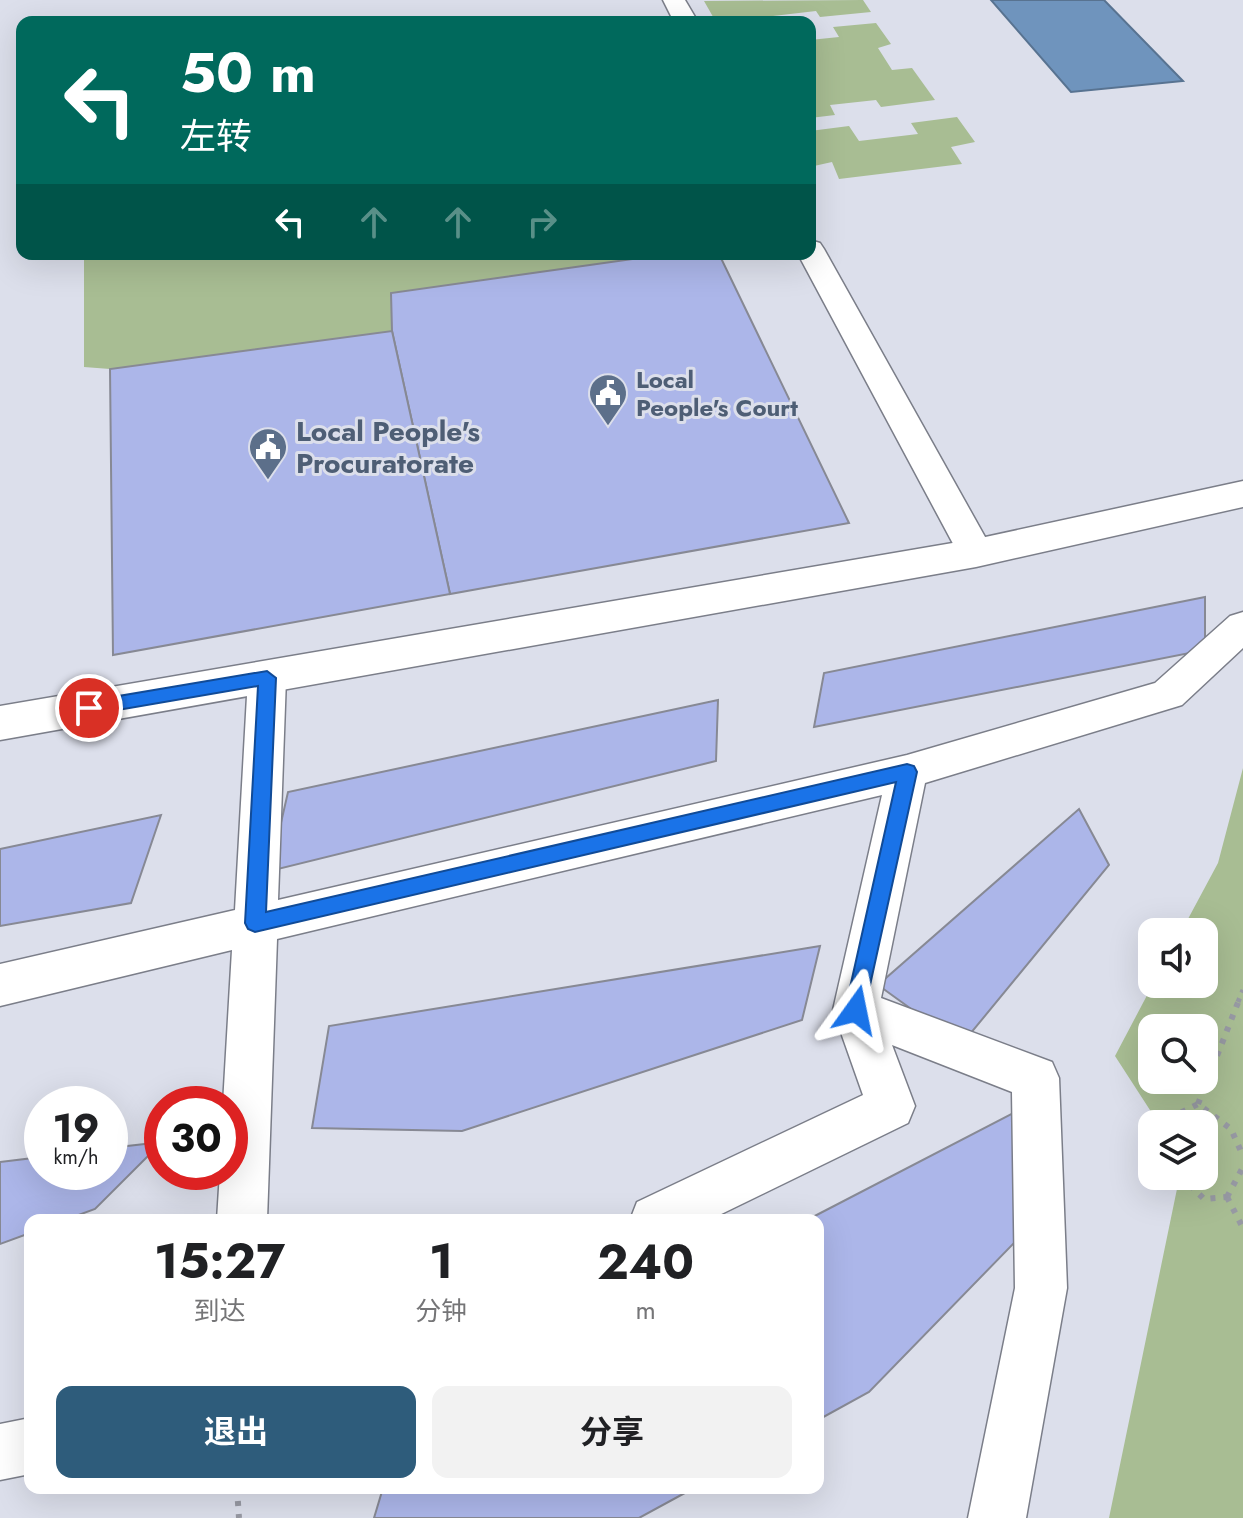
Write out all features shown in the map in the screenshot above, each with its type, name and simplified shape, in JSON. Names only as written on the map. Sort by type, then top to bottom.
[{"type":"street","points":[[816,260],[976,553]]},
{"type":"street","points":[[0,723],[976,553],[1243,494]]},
{"type":"street","points":[[0,985],[907,772],[1168,694],[1243,626]]},
{"type":"street","points":[[242,1214],[267,678]]},
{"type":"street","points":[[667,1214],[891,1106],[856,1010],[907,772]]},
{"type":"street","points":[[856,1010],[1035,1078],[1041,1288],[997,1518]]},
{"type":"street","points":[[0,1452],[24,1447]]},
{"type":"path","points":[[1186,1110],[1198,1104],[1243,990]]},
{"type":"path","points":[[1198,1104],[1231,1129],[1243,1156]]},
{"type":"path","points":[[1227,1197],[1243,1167]]},
{"type":"path","points":[[1195,1190],[1204,1199],[1227,1197]]},
{"type":"path","points":[[1227,1197],[1243,1228]]},
{"type":"path","points":[[237,1494],[239,1518]]},
{"type":"green space","points":[[863,0],[871,12],[820,17],[816,11],[773,16],[713,16],[704,1]]},
{"type":"green space","points":[[876,23],[891,44],[878,48],[892,70],[912,68],[935,100],[881,107],[876,100],[830,105],[835,115],[816,117],[816,39],[839,37],[833,27]]},
{"type":"green space","points":[[957,117],[975,142],[951,147],[962,164],[839,179],[832,162],[816,166],[816,130],[849,126],[859,141],[918,134],[911,123]]},
{"type":"green space","points":[[84,260],[625,260],[391,293],[392,331],[110,369],[84,367]]},
{"type":"green space","points":[[1243,768],[1243,1518],[1109,1518],[1177,1190],[1218,1190],[1218,1110],[1150,1110],[1140,1094],[1218,1094],[1218,1014],[1138,1014],[1138,1092],[1115,1056],[1146,998],[1218,998],[1218,918],[1189,918],[1218,863]]},
{"type":"water","points":[[991,0],[1104,0],[1183,81],[1071,92]]},
{"type":"building","name":"Local People's Court","points":[[625,260],[722,260],[849,523],[450,594],[392,331],[391,293]]},
{"type":"building","name":"Local People's Procuratorate","points":[[392,331],[450,594],[113,655],[110,369]]},
{"type":"building","points":[[1205,597],[1205,650],[814,727],[824,673]]},
{"type":"building","points":[[718,700],[716,761],[270,871],[288,792]]},
{"type":"building","points":[[1079,809],[1109,865],[961,1045],[878,985]]},
{"type":"building","points":[[161,815],[131,903],[0,926],[0,849]]},
{"type":"building","points":[[820,946],[802,1020],[462,1131],[312,1128],[329,1026]]},
{"type":"building","points":[[1023,1108],[1047,1209],[869,1392],[824,1417],[824,1214],[819,1214]]},
{"type":"building","points":[[144,1144],[144,1160],[128,1176],[128,1146]]},
{"type":"building","points":[[24,1159],[24,1190],[114,1190],[95,1209],[81,1214],[24,1214],[24,1235],[0,1244],[0,1162]]},
{"type":"building","points":[[381,1494],[683,1494],[639,1518],[374,1518]]},
{"type":"place","name":"Local People's Court","points":[[608,427]]},
{"type":"place","name":"Local People's Procuratorate","points":[[268,481]]},
{"type":"route","points":[[89,708],[267,678],[255,923],[907,772],[856,1010]]}]
